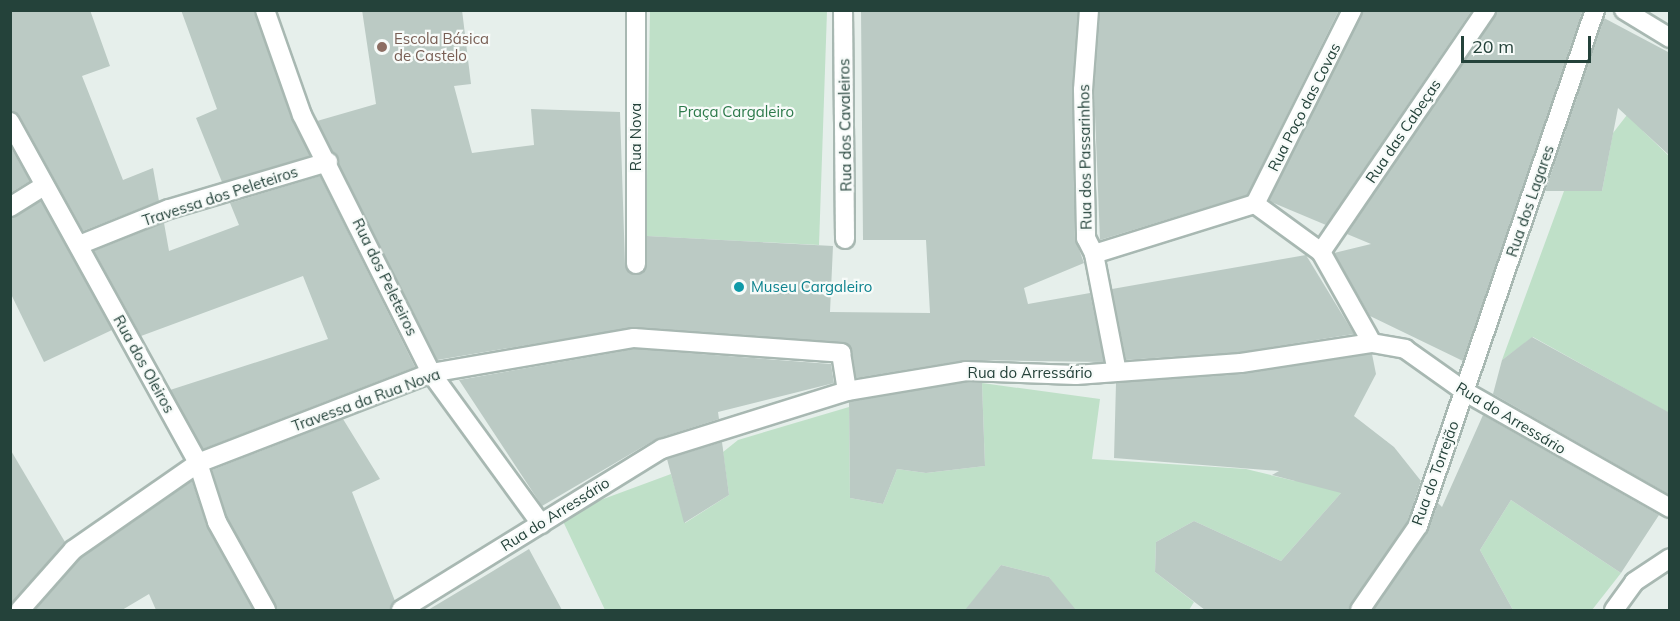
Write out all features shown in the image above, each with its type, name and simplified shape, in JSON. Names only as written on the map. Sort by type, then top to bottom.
[{"type":"street","name":"Rua dos Peleteiros","points":[[265,10],[302,115],[432,373],[541,524]]},
{"type":"street","name":"Rua Nova","points":[[636,10],[636,264]]},
{"type":"street","name":"Rua dos Cavaleiros","points":[[843,10],[845,239]]},
{"type":"street","name":"Rua dos Passarinhos","points":[[1089,10],[1082,175],[1086,238],[1094,254],[1117,372]]},
{"type":"street","name":"Rua Poço das Covas","points":[[1255,204],[1352,10]]},
{"type":"street","name":"Rua das Cabeças","points":[[1321,252],[1486,10]]},
{"type":"street","name":"Rua dos Lagares","points":[[1464,391],[1595,10]]},
{"type":"street","points":[[1624,10],[1670,38]]},
{"type":"street","name":"Rua dos Oleiros","points":[[10,122],[198,463],[218,522],[266,610]]},
{"type":"street","name":"Travessa dos Peleteiros","points":[[79,245],[169,209],[327,162]]},
{"type":"street","points":[[10,207],[44,186]]},
{"type":"street","points":[[1094,254],[1255,204],[1321,252],[1372,343]]},
{"type":"street","name":"Travessa da Rua Nova","points":[[20,610],[74,550],[198,463],[432,373],[634,338],[841,353],[847,391]]},
{"type":"street","name":"Rua do Arressário","points":[[401,610],[662,449],[847,391],[966,371],[1117,372],[1241,363],[1372,343],[1405,349],[1464,391],[1670,508]]},
{"type":"street","name":"Rua do Torrejão","points":[[1360,610],[1418,526],[1464,391]]},
{"type":"street","points":[[1614,610],[1634,582],[1670,558]]},
{"type":"green space","name":"Praça Cargaleiro","points":[[650,11],[827,11],[819,245],[646,236]]},
{"type":"green space","points":[[1637,102],[1655,116],[1643,131],[1669,156],[1669,413],[1533,337],[1502,360],[1564,191],[1602,191],[1613,133]]},
{"type":"green space","points":[[982,383],[1100,399],[1092,459],[1246,469],[1295,481],[1340,442],[1387,441],[1281,561],[1194,521],[1156,542],[1155,572],[1194,602],[1189,610],[1073,610],[1049,577],[1001,565],[966,610],[605,610],[560,515],[671,474],[685,523],[729,495],[723,452],[738,440],[849,407],[850,498],[883,504],[897,469],[926,473],[985,466]]},
{"type":"green space","points":[[1511,500],[1621,573],[1592,610],[1513,610],[1480,550]]},
{"type":"building","points":[[10,10],[90,10],[110,66],[82,76],[123,180],[153,168],[159,201],[83,231],[20,117],[10,111]]},
{"type":"building","points":[[181,10],[253,10],[310,156],[222,182],[196,118],[217,109]]},
{"type":"building","points":[[362,10],[462,10],[471,84],[454,86],[472,153],[534,145],[531,109],[620,112],[625,264],[631,274],[646,269],[647,236],[833,246],[830,312],[930,313],[926,240],[863,240],[861,10],[1078,10],[1072,90],[1075,238],[1084,263],[1024,288],[1028,304],[1090,293],[1104,362],[966,360],[856,378],[852,351],[842,342],[635,327],[437,360],[317,121],[376,104]]},
{"type":"building","points":[[1100,10],[1339,10],[1247,195],[1100,240],[1094,90]]},
{"type":"building","points":[[1363,10],[1472,10],[1326,225],[1269,201]]},
{"type":"building","points":[[1497,10],[1583,10],[1463,361],[1370,316],[1334,253],[1371,244],[1347,234]]},
{"type":"building","points":[[1604,18],[1670,53],[1670,156],[1618,108],[1602,191],[1545,191]]},
{"type":"building","points":[[10,146],[30,181],[10,193]]},
{"type":"building","points":[[320,176],[415,367],[203,449],[170,390],[328,339],[303,276],[141,336],[94,251],[164,223],[169,251],[239,225],[230,203]]},
{"type":"building","points":[[41,201],[112,330],[44,362],[10,292],[10,218]]},
{"type":"building","points":[[1306,255],[1354,334],[1240,352],[1126,360],[1112,289]]},
{"type":"building","points":[[1532,337],[1670,413],[1670,495],[1493,394],[1502,360]]},
{"type":"building","points":[[635,349],[831,364],[834,383],[718,412],[719,419],[656,439],[542,506],[459,380]]},
{"type":"building","points":[[1372,354],[1376,374],[1354,416],[1394,447],[1421,481],[1408,521],[1349,610],[1205,610],[1155,572],[1156,542],[1194,521],[1281,561],[1341,493],[1272,475],[1279,471],[1114,458],[1116,383],[1243,374]]},
{"type":"building","points":[[967,382],[982,383],[985,466],[926,473],[897,469],[883,504],[850,498],[849,402]]},
{"type":"building","points":[[1483,415],[1659,515],[1621,573],[1511,500],[1480,550],[1513,610],[1373,610],[1427,532],[1438,503],[1442,507]]},
{"type":"building","points":[[343,419],[380,479],[352,492],[395,601],[390,610],[277,610],[227,518],[212,470]]},
{"type":"building","points":[[722,442],[729,495],[684,523],[667,459]]},
{"type":"building","points":[[10,449],[65,542],[10,605]]},
{"type":"building","points":[[192,481],[207,527],[253,610],[156,610],[149,594],[122,610],[35,610],[81,558]]},
{"type":"building","points":[[529,549],[562,610],[428,610],[493,571]]},
{"type":"building","points":[[1001,565],[1049,577],[1076,610],[965,610]]},
{"type":"place","name":"Escola Básica de Castelo","points":[[382,47]]},
{"type":"place","name":"Museu Cargaleiro","points":[[739,287]]}]
